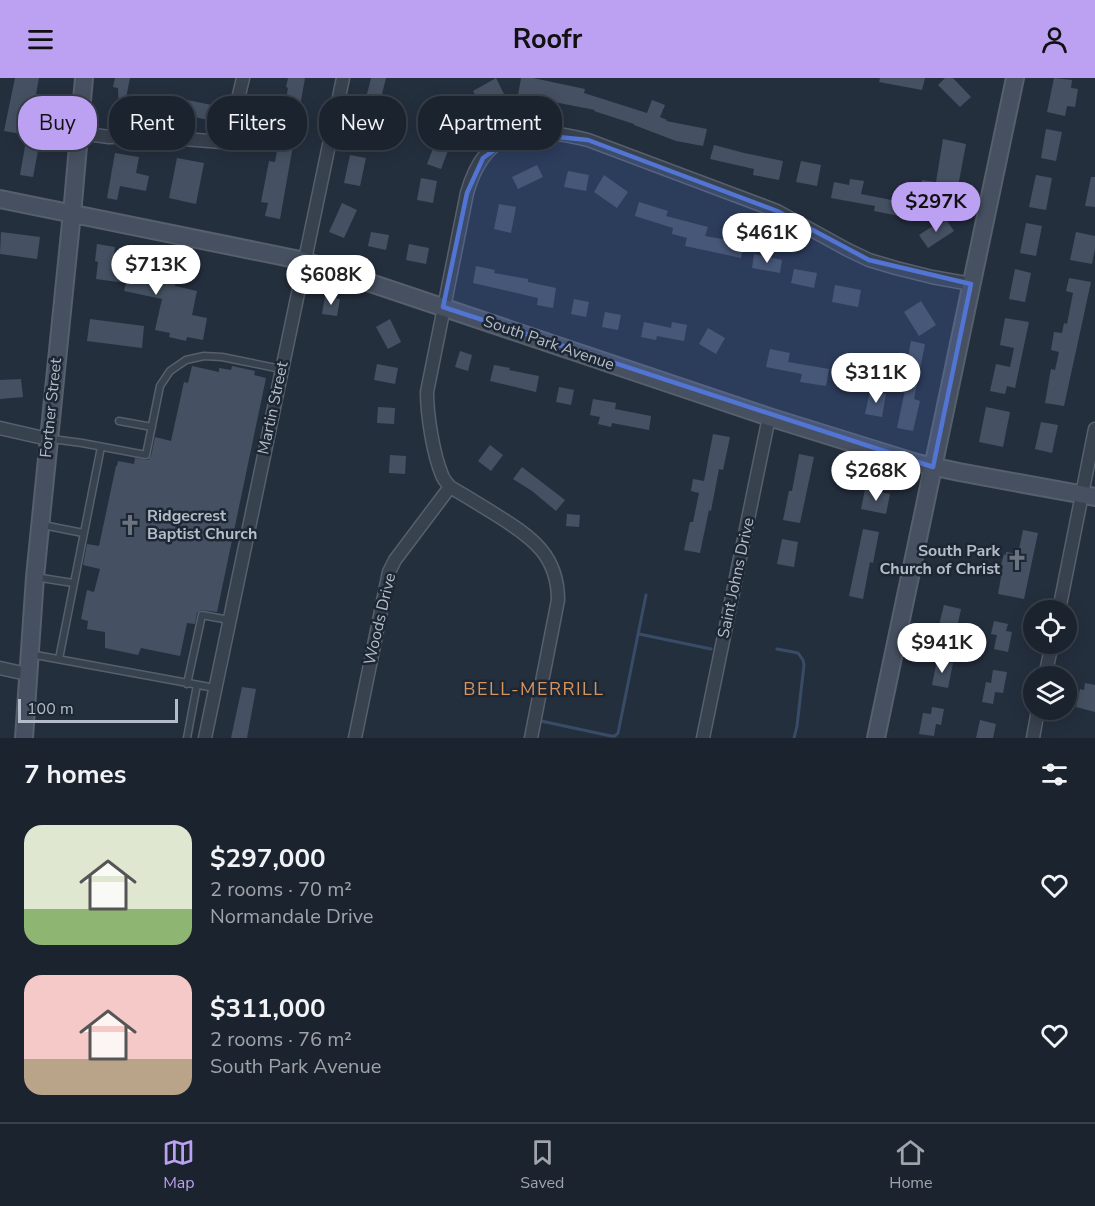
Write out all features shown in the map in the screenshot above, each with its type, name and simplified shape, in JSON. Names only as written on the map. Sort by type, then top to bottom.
[{"type":"street","name":"Fortner Street","points":[[83,96],[84,78]]},
{"type":"street","points":[[97,135],[222,142],[230,134],[243,78]]},
{"type":"street","name":"Martin Street","points":[[205,738],[343,78]]},
{"type":"street","points":[[876,738],[1015,78]]},
{"type":"street","points":[[531,738],[557,606],[558,587],[555,574],[542,549],[527,535],[450,486],[442,477],[434,451],[427,402],[443,307],[471,180],[491,148],[503,139],[518,133],[562,134],[588,140],[777,211],[869,260],[923,275],[971,284]]},
{"type":"street","name":"Fortner Street","points":[[24,738],[35,577],[78,150]]},
{"type":"street","name":"South Park Avenue","points":[[0,199],[304,261],[769,417],[905,460],[1088,496]]},
{"type":"street","name":"Saint Johns Drive","points":[[703,738],[769,417]]},
{"type":"street","points":[[0,428],[48,439]]},
{"type":"street","points":[[1062,600],[1088,496],[1095,429]]},
{"type":"street","name":"Woods Drive","points":[[355,738],[389,572],[395,560],[450,486]]},
{"type":"street","points":[[0,668],[27,674]]},
{"type":"street","points":[[1033,738],[1036,720]]},
{"type":"lane","points":[[48,439],[146,455],[160,386],[170,371],[186,360],[204,356],[222,357],[281,369]]},
{"type":"lane","points":[[119,421],[152,427]]},
{"type":"lane","points":[[59,659],[101,447]]},
{"type":"lane","points":[[40,524],[83,533]]},
{"type":"lane","points":[[35,577],[73,583]]},
{"type":"lane","points":[[187,684],[202,615],[229,620]]},
{"type":"lane","points":[[29,654],[215,688]]},
{"type":"lane","points":[[187,738],[196,685]]},
{"type":"highlighted area","points":[[518,133],[588,140],[777,211],[869,260],[971,284],[933,467],[443,307],[467,193],[483,158]]},
{"type":"building","points":[[15,78],[39,78],[36,94],[46,96],[18,96],[18,133],[4,131]]},
{"type":"building","points":[[115,78],[130,78],[126,96],[118,96],[118,88],[113,87]]},
{"type":"building","points":[[288,78],[305,78],[302,96],[287,96],[288,88],[286,87]]},
{"type":"building","points":[[371,78],[386,78],[382,96],[366,96]]},
{"type":"building","points":[[496,78],[505,96],[476,96],[473,91]]},
{"type":"building","points":[[521,78],[533,78],[585,89],[584,93],[647,113],[652,100],[665,105],[660,117],[666,121],[707,129],[703,146],[676,141],[595,110],[562,104],[562,96],[518,95]]},
{"type":"building","points":[[880,78],[925,78],[922,90],[879,82]]},
{"type":"building","points":[[945,78],[953,78],[971,97],[960,107],[938,85]]},
{"type":"building","points":[[1054,78],[1072,80],[1071,88],[1078,89],[1075,107],[1067,106],[1065,116],[1047,112]]},
{"type":"building","points":[[195,102],[207,104],[207,120],[195,117]]},
{"type":"building","points":[[1046,129],[1062,132],[1056,161],[1041,158]]},
{"type":"building","points":[[943,139],[966,144],[954,208],[938,205],[939,201],[918,197],[922,180],[936,182]]},
{"type":"building","points":[[714,145],[783,161],[779,180],[753,175],[754,169],[710,159]]},
{"type":"building","points":[[24,150],[38,150],[33,177],[20,175]]},
{"type":"building","points":[[277,150],[292,150],[280,219],[265,216],[268,203],[261,202],[269,161],[275,162]]},
{"type":"building","points":[[432,150],[448,150],[441,169],[427,164]]},
{"type":"building","points":[[115,153],[139,157],[136,173],[149,176],[146,191],[120,186],[117,200],[107,198]]},
{"type":"building","points":[[350,155],[366,158],[360,186],[344,183]]},
{"type":"building","points":[[177,158],[204,163],[196,204],[169,198]]},
{"type":"building","points":[[801,161],[821,165],[817,186],[796,182]]},
{"type":"building","points":[[537,165],[543,177],[518,189],[512,177]]},
{"type":"building","points":[[568,171],[589,175],[586,191],[564,187]]},
{"type":"building","points":[[604,175],[628,192],[617,208],[594,192]]},
{"type":"building","points":[[1036,175],[1052,178],[1046,210],[1029,207]]},
{"type":"building","points":[[1091,177],[1095,177],[1095,207],[1085,206]]},
{"type":"building","points":[[421,178],[437,181],[433,203],[417,200]]},
{"type":"building","points":[[850,179],[864,181],[861,194],[902,202],[899,216],[874,211],[875,206],[831,198],[834,182],[849,185]]},
{"type":"building","points":[[639,202],[668,211],[666,216],[708,227],[705,236],[744,243],[741,258],[685,246],[687,238],[672,234],[673,228],[635,216]]},
{"type":"building","points":[[342,203],[357,210],[344,238],[329,232]]},
{"type":"building","points":[[499,204],[516,207],[511,233],[494,229]]},
{"type":"building","points":[[945,218],[954,231],[928,248],[919,235]]},
{"type":"building","points":[[1026,223],[1042,226],[1036,256],[1020,253]]},
{"type":"building","points":[[1,232],[40,237],[37,259],[0,254]]},
{"type":"building","points":[[371,232],[389,235],[386,250],[368,246]]},
{"type":"building","points":[[1076,232],[1095,236],[1092,264],[1070,260]]},
{"type":"building","points":[[97,244],[115,247],[112,266],[129,267],[177,277],[175,286],[197,291],[192,315],[207,318],[203,340],[187,337],[186,341],[169,337],[170,333],[155,330],[162,299],[124,291],[126,283],[96,279]]},
{"type":"building","points":[[409,244],[429,248],[426,264],[406,260]]},
{"type":"building","points":[[754,254],[782,260],[780,273],[752,268]]},
{"type":"building","points":[[476,266],[495,270],[494,273],[528,279],[528,282],[556,288],[553,308],[537,305],[538,298],[473,283]]},
{"type":"building","points":[[794,269],[817,273],[814,288],[791,283]]},
{"type":"building","points":[[1015,269],[1031,273],[1025,302],[1009,299]]},
{"type":"building","points":[[1069,278],[1091,282],[1064,406],[1045,403],[1051,369],[1055,370],[1059,352],[1051,350],[1054,332],[1062,333],[1064,323],[1067,324],[1073,293],[1066,291]]},
{"type":"building","points":[[835,285],[861,290],[858,307],[832,302]]},
{"type":"building","points":[[325,296],[340,299],[337,316],[322,314]]},
{"type":"building","points":[[574,299],[589,302],[586,317],[571,314]]},
{"type":"building","points":[[921,301],[936,325],[919,336],[904,312]]},
{"type":"building","points":[[605,312],[621,315],[618,330],[602,327]]},
{"type":"building","points":[[1005,318],[1029,322],[1015,388],[1007,386],[1005,394],[990,391],[996,364],[1010,367],[1014,348],[1000,345]]},
{"type":"building","points":[[90,319],[144,326],[142,348],[87,341]]},
{"type":"building","points":[[390,319],[401,342],[388,349],[376,327]]},
{"type":"building","points":[[644,322],[671,328],[672,322],[687,325],[684,341],[657,336],[656,340],[641,337]]},
{"type":"building","points":[[708,328],[725,338],[716,354],[699,344]]},
{"type":"building","points":[[911,341],[925,344],[914,399],[920,401],[913,431],[897,428],[909,371],[906,370]]},
{"type":"building","points":[[770,349],[790,353],[788,362],[829,369],[826,386],[800,382],[802,374],[766,367]]},
{"type":"building","points":[[460,351],[472,355],[468,371],[455,367]]},
{"type":"building","points":[[377,364],[398,368],[395,384],[374,380]]},
{"type":"building","points":[[494,365],[539,376],[536,392],[490,381]]},
{"type":"building","name":"Ridgecrest Baptist Church","points":[[192,366],[219,372],[219,368],[231,370],[232,366],[255,371],[254,375],[266,378],[217,612],[201,610],[197,613],[195,624],[187,623],[180,656],[141,648],[138,655],[105,648],[105,632],[87,629],[88,621],[81,619],[87,590],[94,592],[100,569],[83,565],[87,544],[99,546],[118,461],[134,464],[135,458],[148,460],[155,437],[171,441],[184,382],[188,383]]},
{"type":"building","points":[[21,379],[23,397],[0,399],[0,380]]},
{"type":"building","points":[[559,387],[574,390],[571,405],[556,402]]},
{"type":"building","points":[[870,391],[886,394],[882,417],[865,414]]},
{"type":"building","points":[[593,399],[616,403],[615,409],[651,416],[649,430],[612,423],[611,427],[598,424],[600,417],[590,415]]},
{"type":"building","points":[[378,407],[395,408],[394,424],[377,423]]},
{"type":"building","points":[[986,407],[1010,412],[1003,447],[979,442]]},
{"type":"building","points":[[1041,422],[1058,425],[1052,453],[1035,449]]},
{"type":"building","points":[[713,434],[730,437],[723,470],[719,469],[700,553],[684,550],[699,493],[691,491],[693,479],[704,481]]},
{"type":"building","points":[[490,445],[503,455],[491,471],[478,461]]},
{"type":"building","points":[[799,454],[814,457],[800,523],[783,520],[789,491],[792,491]]},
{"type":"building","points":[[390,455],[406,456],[405,474],[389,473]]},
{"type":"building","points":[[522,467],[565,500],[556,511],[513,479]]},
{"type":"building","points":[[865,489],[890,494],[886,514],[861,509]]},
{"type":"building","points":[[567,514],[580,515],[579,527],[566,526]]},
{"type":"building","points":[[863,529],[879,532],[863,599],[849,596]]},
{"type":"building","name":"South Park Church of Christ","points":[[1023,530],[1038,533],[1024,599],[998,594],[1004,554],[1006,555],[1006,552],[1018,554]]},
{"type":"building","points":[[782,539],[798,542],[794,567],[777,564]]},
{"type":"building","points":[[944,605],[961,609],[955,637],[937,633]]},
{"type":"building","points":[[994,621],[1008,624],[1006,631],[1012,632],[1008,652],[994,649],[997,635],[991,634]]},
{"type":"building","points":[[937,660],[953,663],[948,688],[932,685]]},
{"type":"building","points":[[993,670],[1007,672],[1003,693],[995,692],[993,704],[982,702],[986,682],[991,683]]},
{"type":"building","points":[[1085,683],[1095,685],[1095,712],[1077,707],[1080,689],[1084,690]]},
{"type":"building","points":[[242,687],[256,689],[247,738],[231,738]]},
{"type":"building","points":[[932,707],[944,709],[941,725],[936,724],[934,736],[919,734],[923,713],[931,714]]},
{"type":"building","points":[[980,720],[996,724],[993,738],[976,738]]},
{"type":"waterway","points":[[541,721],[611,736],[618,733],[646,595]]},
{"type":"waterway","points":[[639,634],[711,649]]},
{"type":"waterway","points":[[777,649],[798,653],[804,665],[794,738]]},
{"type":"place","name":"Ridgecrest Baptist Church","points":[[130,525]]},
{"type":"place","name":"South Park Church of Christ","points":[[1017,560]]},
{"type":"district","name":"BELL-MERRILL","points":[[534,689]]}]
